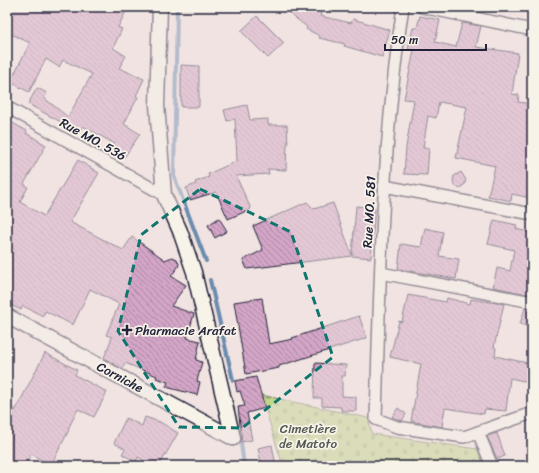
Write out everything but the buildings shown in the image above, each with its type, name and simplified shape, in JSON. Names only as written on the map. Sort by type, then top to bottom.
[{"type":"street","points":[[160,7],[157,105],[164,195]]},
{"type":"street","name":"Rue MO. 581","points":[[403,7],[395,58],[384,186],[376,419],[397,427],[464,437],[478,432]]},
{"type":"street","points":[[422,7],[532,30]]},
{"type":"street","name":"Rue MO. 536","points":[[7,107],[164,195]]},
{"type":"street","points":[[384,186],[532,214]]},
{"type":"street","name":"Corniche","points":[[7,316],[233,438],[194,272],[180,231],[164,195]]},
{"type":"street","points":[[381,272],[532,302]]},
{"type":"street","points":[[492,466],[478,432],[532,413]]},
{"type":"highlighted area","points":[[200,189],[291,232],[333,357],[242,428],[179,427],[118,331],[141,235]]},
{"type":"green space","name":"Cimetière de Matoto","points":[[261,395],[368,418],[372,434],[477,449],[484,466],[283,466]]},
{"type":"waterway","points":[[177,7],[174,176],[206,261]]},
{"type":"waterway","points":[[210,280],[233,380]]},
{"type":"waterway","points":[[241,443],[244,466]]},
{"type":"place","name":"Pharmacie Arafat","points":[[127,330]]}]
